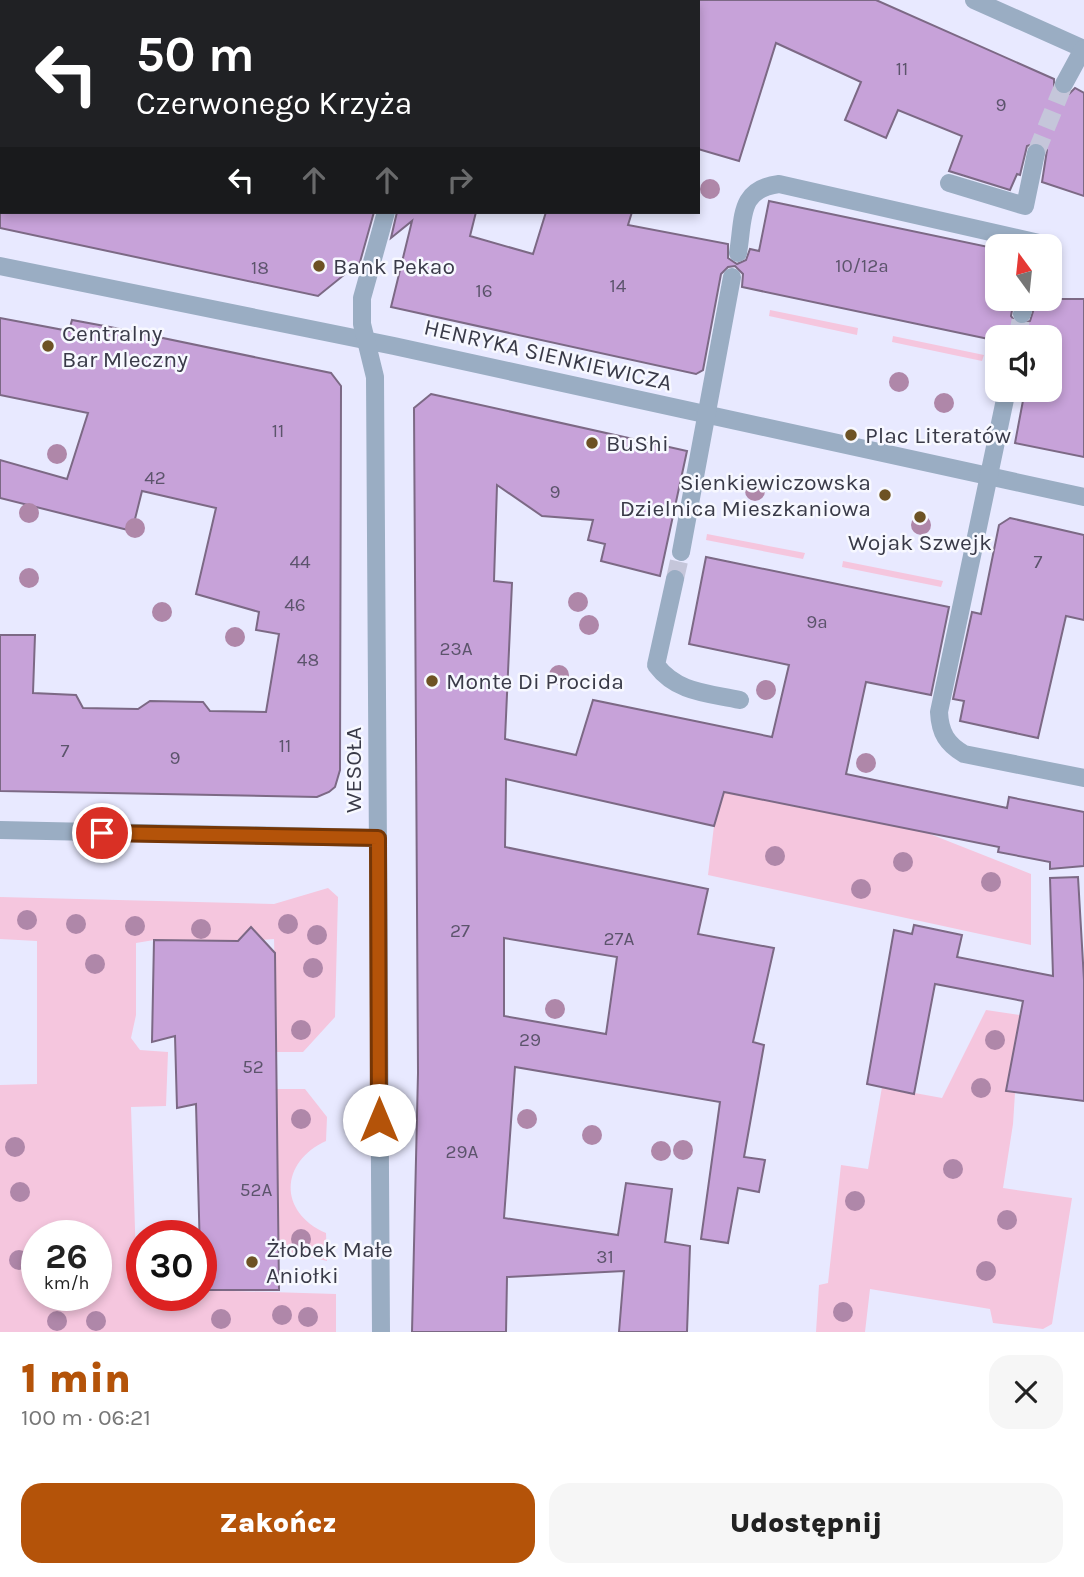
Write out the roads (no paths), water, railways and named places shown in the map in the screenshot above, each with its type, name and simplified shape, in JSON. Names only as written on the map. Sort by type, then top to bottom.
[{"type":"street","points":[[974,0],[1083,49],[1064,84]]},
{"type":"street","points":[[949,183],[1025,206],[1036,153]]},
{"type":"street","points":[[738,253],[748,196],[760,186],[779,184],[1001,234]]},
{"type":"street","name":"WESOŁA","points":[[381,1332],[375,377],[362,324],[362,298],[385,214]]},
{"type":"street","name":"HENRYKA SIENKIEWICZA","points":[[0,266],[367,342],[1084,497]]},
{"type":"street","points":[[681,552],[732,277]]},
{"type":"street","points":[[1004,402],[939,712],[939,726],[951,747],[979,760],[1084,778]]},
{"type":"street","points":[[675,579],[656,665],[668,681],[686,688],[740,700]]},
{"type":"street","points":[[0,830],[378,838]]},
{"type":"tunnel","points":[[1036,153],[1064,84]]},
{"type":"tunnel","points":[[1020,325],[1022,314]]},
{"type":"tunnel","points":[[675,579],[681,552]]},
{"type":"place","name":"Bank Pekao","points":[[319,266]]},
{"type":"place","name":"Centralny Bar Mleczny","points":[[48,346]]},
{"type":"place","name":"Plac Literatów","points":[[851,435]]},
{"type":"place","name":"BuShi","points":[[592,443]]},
{"type":"place","name":"Sienkiewiczowska Dzielnica Mieszkaniowa","points":[[885,495]]},
{"type":"place","name":"Wojak Szwejk","points":[[920,517]]},
{"type":"place","name":"Monte Di Procida","points":[[432,681]]},
{"type":"place","name":"Żłobek Małe Aniołki","points":[[252,1262]]}]
